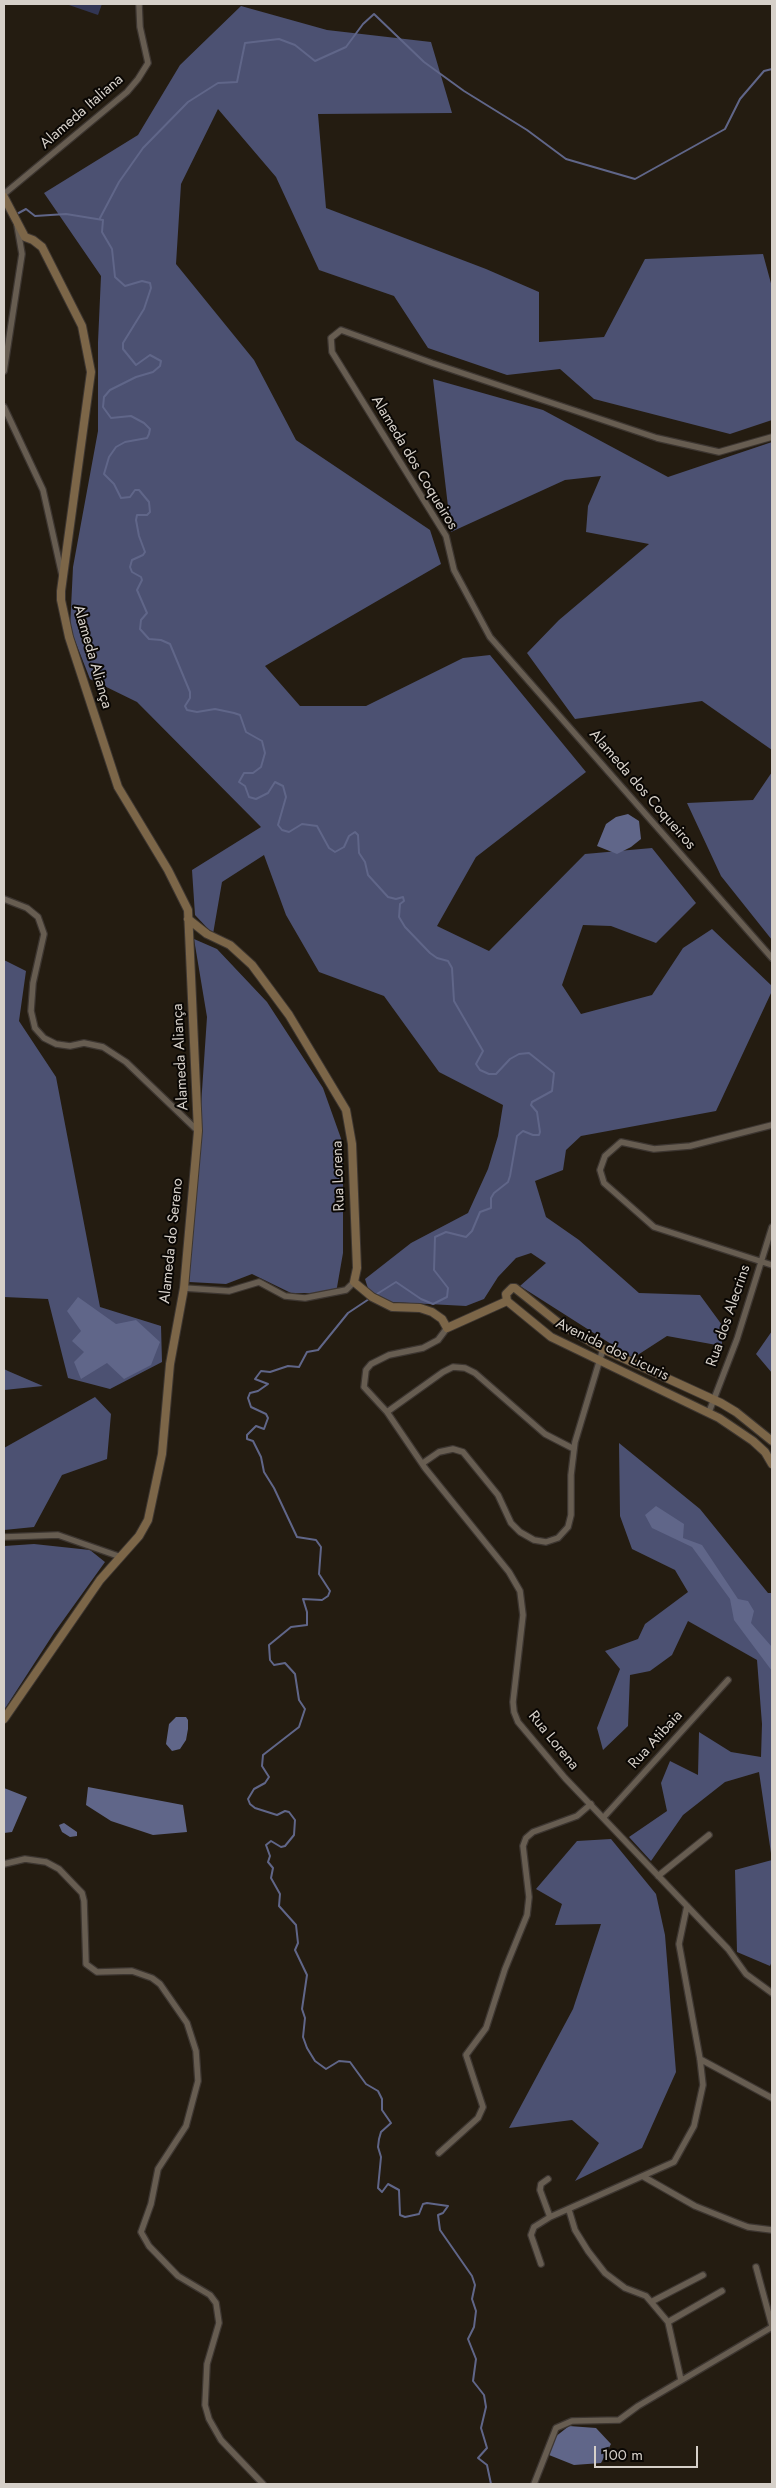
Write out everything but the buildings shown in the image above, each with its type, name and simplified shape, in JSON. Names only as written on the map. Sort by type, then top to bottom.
[{"type":"street","name":"Alameda Italiana","points":[[5,197],[127,92],[138,79],[148,64],[140,27],[139,4]]},
{"type":"street","name":"Alameda Aliança","points":[[5,197],[25,237],[42,247],[82,326],[92,372],[61,600],[69,637],[118,787],[168,870],[188,910],[198,1131]]},
{"type":"street","points":[[4,371],[22,254],[16,218]]},
{"type":"street","name":"Alameda dos Coqueiros","points":[[772,437],[719,452],[657,438],[432,363],[341,330],[331,338],[332,352],[446,536],[454,570],[490,637],[772,958]]},
{"type":"street","points":[[4,407],[43,490],[63,577]]},
{"type":"street","points":[[4,899],[27,908],[38,917],[44,934],[33,983],[31,1011],[35,1028],[44,1038],[56,1044],[70,1046],[84,1043],[111,1052],[126,1062],[198,1131]]},
{"type":"street","name":"Rua Lorena","points":[[188,919],[207,934],[230,945],[252,965],[290,1015],[346,1110],[352,1144],[357,1268],[354,1282]]},
{"type":"street","points":[[772,1125],[690,1146],[654,1150],[621,1142],[605,1156],[600,1170],[604,1183],[654,1227],[772,1265]]},
{"type":"street","name":"Alameda do Sereno","points":[[4,1719],[100,1580],[139,1536],[148,1520],[162,1454],[170,1364],[184,1288],[198,1131]]},
{"type":"street","name":"Rua dos Alecrins","points":[[708,1412],[738,1339],[772,1227]]},
{"type":"street","points":[[184,1288],[229,1291],[259,1282],[285,1296],[305,1298],[346,1290],[354,1282],[372,1297],[386,1305],[432,1312],[442,1319],[447,1328],[508,1302]]},
{"type":"street","name":"Avenida dos Licuris","points":[[772,1441],[736,1412],[714,1400],[603,1350],[560,1324],[515,1288],[512,1288],[506,1294],[508,1302],[551,1337],[708,1412],[734,1427],[765,1452],[772,1461]]},
{"type":"street","name":"Rua Lorena","points":[[447,1328],[438,1340],[423,1348],[389,1355],[376,1361],[366,1370],[364,1387],[387,1412],[423,1463],[518,1587],[523,1615],[514,1712],[538,1749],[728,1949],[746,1974],[772,1994]]},
{"type":"street","points":[[423,1463],[439,1452],[453,1449],[463,1452],[498,1495],[511,1523],[520,1532],[534,1540],[546,1542],[558,1538],[568,1527],[572,1515],[571,1475],[574,1449],[598,1361],[603,1350]]},
{"type":"street","points":[[387,1412],[443,1372],[453,1367],[465,1368],[475,1373],[545,1434],[574,1449]]},
{"type":"street","points":[[4,1537],[58,1535],[121,1557]]},
{"type":"street","name":"Rua Atibaia","points":[[603,1818],[728,1680]]},
{"type":"street","points":[[439,2153],[478,2118],[483,2107],[466,2055],[486,2028],[527,1915],[530,1897],[523,1846],[526,1838],[533,1832],[576,1816],[590,1804]]},
{"type":"street","points":[[658,1876],[709,1835]]},
{"type":"street","points":[[4,1864],[25,1859],[46,1862],[59,1869],[82,1893],[84,1900],[86,1964],[97,1972],[132,1971],[152,1978],[160,1984],[187,2022],[196,2051],[198,2081],[186,2126],[158,2169],[151,2204],[141,2232],[149,2246],[178,2276],[210,2295],[216,2303],[218,2322],[208,2364],[205,2405],[209,2418],[221,2440],[263,2484]]},
{"type":"street","points":[[541,2264],[531,2231],[550,2217],[644,2177],[674,2162],[694,2126],[703,2085],[679,1944],[687,1906]]},
{"type":"street","points":[[700,2059],[772,2098]]},
{"type":"street","points":[[644,2177],[695,2206],[748,2227],[772,2230]]},
{"type":"street","points":[[548,2179],[542,2184],[540,2190],[550,2217]]},
{"type":"street","points":[[569,2210],[575,2230],[588,2251],[605,2272],[625,2288],[646,2296],[668,2322],[681,2380]]},
{"type":"street","points":[[534,2484],[556,2428],[572,2421],[619,2420],[681,2380],[772,2326],[756,2267]]},
{"type":"street","points":[[651,2302],[704,2275]]},
{"type":"street","points":[[668,2322],[722,2290]]},
{"type":"shaded area","points":[[66,4],[102,4],[98,15]]},
{"type":"shaded area","points":[[241,6],[327,30],[431,42],[452,113],[318,114],[326,208],[486,269],[539,292],[539,342],[604,337],[645,259],[763,254],[772,287],[772,420],[730,434],[594,399],[560,369],[507,375],[428,348],[394,296],[319,270],[276,177],[218,109],[181,184],[176,264],[254,360],[296,440],[430,530],[441,564],[265,666],[300,706],[366,706],[463,658],[490,655],[586,772],[476,857],[437,926],[489,951],[585,854],[652,848],[696,903],[656,943],[611,926],[583,925],[562,985],[581,1014],[652,995],[683,948],[712,929],[772,986],[772,991],[716,1111],[581,1136],[566,1150],[563,1170],[535,1181],[546,1217],[579,1240],[639,1293],[700,1295],[722,1325],[722,1346],[667,1336],[633,1358],[520,1286],[546,1263],[531,1253],[516,1258],[498,1277],[484,1299],[466,1306],[372,1301],[365,1279],[411,1243],[468,1213],[488,1169],[498,1136],[503,1105],[439,1072],[384,996],[319,972],[286,915],[264,855],[222,882],[213,934],[195,915],[192,870],[261,827],[137,702],[90,679],[70,628],[73,567],[98,431],[98,342],[101,276],[44,193],[138,135],[180,65]]},
{"type":"shaded area","points":[[433,379],[543,410],[668,477],[772,442],[772,750],[702,701],[575,719],[527,653],[559,620],[649,544],[586,532],[588,506],[601,476],[565,480],[451,532]]},
{"type":"shaded area","points":[[772,772],[772,940],[721,876],[687,803],[753,800]]},
{"type":"shaded area","points":[[628,814],[639,821],[641,839],[617,854],[597,846],[606,824],[616,817]]},
{"type":"shaded area","points":[[194,939],[217,949],[267,1002],[323,1088],[343,1144],[343,1253],[336,1293],[291,1293],[252,1274],[226,1284],[189,1282],[207,1017]]},
{"type":"shaded area","points":[[4,960],[26,971],[19,1021],[56,1077],[100,1307],[161,1326],[162,1362],[110,1389],[68,1378],[48,1299],[4,1297]]},
{"type":"shaded area","points":[[78,1297],[116,1324],[136,1320],[160,1342],[151,1365],[124,1379],[107,1363],[81,1379],[74,1362],[84,1352],[72,1341],[81,1331],[67,1311]]},
{"type":"shaded area","points":[[772,1331],[772,1373],[756,1354]]},
{"type":"shaded area","points":[[4,1369],[8,1371],[43,1386],[4,1390]]},
{"type":"shaded area","points":[[95,1397],[111,1414],[107,1459],[62,1475],[34,1527],[4,1530],[4,1448]]},
{"type":"shaded area","points":[[619,1443],[700,1509],[768,1593],[772,1593],[772,1860],[759,1772],[725,1782],[683,1815],[651,1861],[629,1837],[667,1811],[661,1783],[670,1761],[698,1775],[699,1732],[731,1752],[761,1757],[762,1724],[757,1660],[688,1621],[672,1655],[650,1671],[630,1675],[628,1726],[603,1750],[597,1728],[620,1669],[605,1651],[638,1639],[645,1624],[688,1592],[675,1570],[632,1549],[620,1516]]},
{"type":"shaded area","points":[[656,1506],[684,1524],[683,1538],[702,1545],[738,1599],[748,1601],[754,1611],[751,1623],[772,1647],[772,1671],[734,1620],[730,1599],[692,1547],[652,1528],[645,1515]]},
{"type":"shaded area","points":[[34,1544],[90,1550],[105,1562],[54,1633],[4,1710],[4,1546]]},
{"type":"shaded area","points":[[176,1717],[186,1717],[188,1729],[186,1740],[180,1749],[172,1751],[166,1744],[169,1724]]},
{"type":"shaded area","points":[[88,1787],[183,1805],[187,1832],[153,1835],[111,1821],[86,1805]]},
{"type":"shaded area","points":[[4,1788],[27,1797],[12,1832],[4,1833]]},
{"type":"shaded area","points":[[64,1823],[77,1832],[77,1836],[70,1837],[62,1832],[59,1825]]},
{"type":"shaded area","points":[[611,1839],[656,1894],[665,1935],[676,2072],[642,2148],[575,2181],[599,2143],[572,2120],[509,2128],[573,2009],[601,1924],[555,1925],[562,1904],[536,1889],[577,1841]]},
{"type":"shaded area","points":[[772,1860],[772,1961],[770,1966],[737,1952],[735,1870]]},
{"type":"shaded area","points":[[569,2426],[596,2428],[611,2444],[601,2463],[574,2465],[549,2455],[555,2437]]},
{"type":"waterway","points":[[100,218],[119,182],[143,148],[188,102],[218,83],[237,82],[245,43],[279,39],[295,45],[315,61],[346,47],[363,24],[374,14],[424,62],[464,91],[527,130],[566,159],[635,179],[725,129],[740,99],[764,71],[772,69]]},
{"type":"waterway","points":[[15,215],[26,209],[35,216],[66,214],[103,220],[102,232],[112,249],[115,277],[125,286],[142,281],[150,283],[151,288],[144,309],[123,343],[123,349],[136,365],[150,355],[161,361],[160,366],[153,372],[136,377],[110,390],[104,397],[103,407],[111,418],[131,416],[144,423],[150,429],[149,434],[147,438],[125,442],[116,447],[109,457],[104,474],[114,484],[121,498],[130,497],[135,490],[139,490],[149,502],[150,512],[147,515],[137,515],[136,520],[145,552],[143,555],[132,560],[130,567],[132,572],[141,577],[142,580],[137,590],[147,613],[141,620],[140,629],[149,639],[161,640],[170,644],[190,692],[190,698],[185,706],[187,710],[197,712],[215,709],[240,715],[246,732],[262,741],[265,753],[261,767],[253,773],[244,773],[239,782],[245,786],[249,797],[256,799],[268,793],[275,782],[283,786],[286,797],[278,825],[282,830],[289,832],[302,824],[317,826],[329,848],[335,852],[344,847],[349,836],[355,832],[358,835],[359,853],[365,862],[368,875],[388,897],[396,899],[403,897],[404,901],[400,904],[399,917],[405,927],[430,953],[437,958],[448,961],[452,968],[454,1001],[483,1051],[476,1064],[480,1070],[489,1074],[496,1074],[510,1059],[519,1054],[529,1053],[554,1073],[552,1091],[532,1102],[531,1105],[537,1112],[539,1135],[523,1131],[517,1136],[508,1182],[494,1193],[491,1198],[491,1208],[480,1212],[472,1231],[466,1237],[446,1232],[435,1237],[434,1270],[448,1288],[447,1297],[433,1304],[421,1299],[396,1282],[377,1294]]},
{"type":"waterway","points":[[369,1299],[348,1313],[318,1350],[307,1352],[299,1367],[288,1366],[270,1372],[261,1371],[255,1379],[268,1384],[258,1391],[250,1393],[248,1398],[251,1407],[266,1414],[268,1418],[264,1429],[256,1426],[247,1435],[247,1439],[253,1441],[261,1457],[264,1472],[274,1488],[297,1537],[316,1540],[321,1547],[319,1574],[330,1591],[328,1596],[322,1600],[303,1599],[307,1612],[307,1625],[291,1627],[269,1645],[270,1660],[274,1665],[285,1663],[295,1674],[299,1700],[305,1709],[299,1727],[263,1755],[262,1766],[269,1777],[265,1783],[254,1789],[248,1799],[255,1808],[277,1815],[285,1811],[289,1812],[295,1820],[294,1835],[285,1846],[281,1847],[271,1841],[266,1845],[270,1856],[268,1862],[273,1868],[271,1878],[280,1894],[279,1906],[296,1925],[298,1943],[295,1950],[307,1975],[302,2009],[305,2018],[303,2037],[307,2048],[315,2061],[326,2069],[339,2061],[350,2062],[366,2084],[378,2091],[382,2099],[382,2110],[391,2123],[381,2132],[379,2139],[378,2147],[381,2157],[378,2188],[382,2192],[388,2184],[399,2190],[400,2215],[405,2217],[419,2214],[423,2204],[427,2203],[448,2206],[443,2213],[438,2215],[440,2230],[472,2276],[475,2285],[472,2299],[476,2311],[474,2327],[468,2339],[476,2359],[473,2381],[484,2395],[486,2407],[481,2428],[487,2448],[478,2458],[487,2465],[491,2484]]}]
